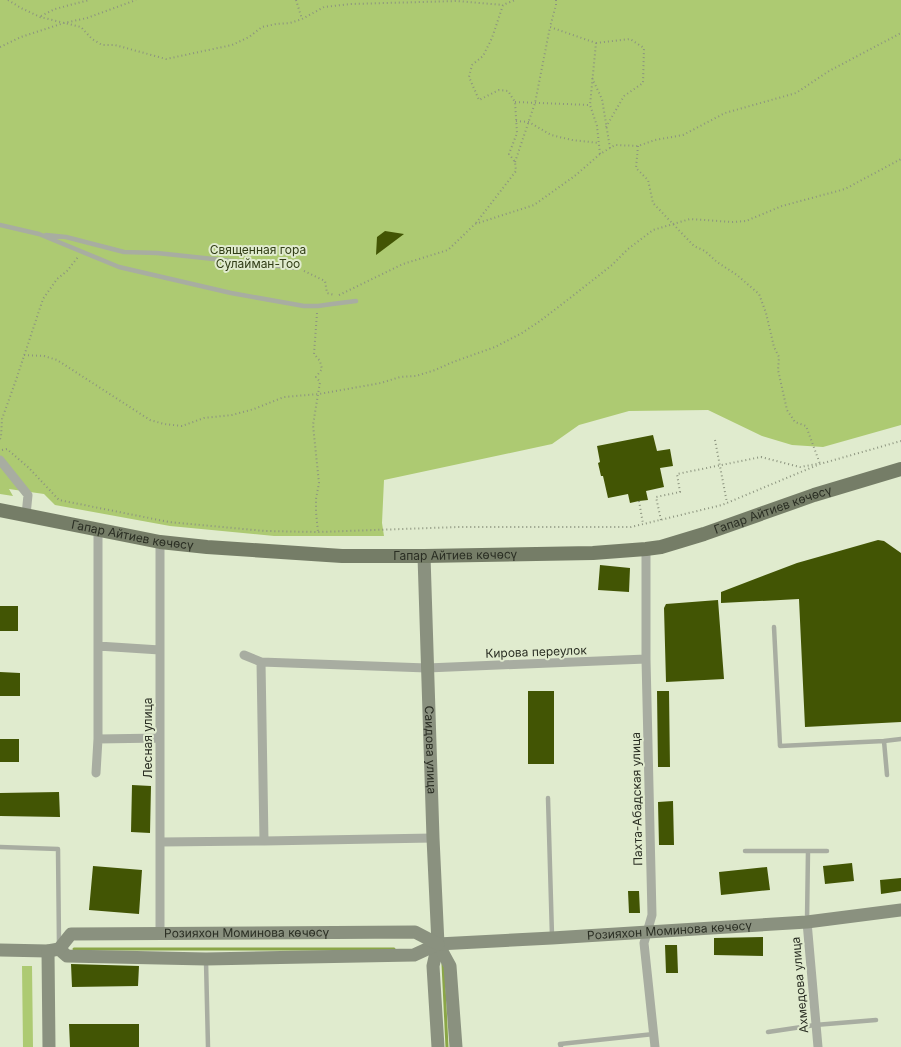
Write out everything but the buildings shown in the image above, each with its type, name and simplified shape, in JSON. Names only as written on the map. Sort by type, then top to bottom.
[{"type":"main road","name":"Гапар Айтиев көчөсү","points":[[0,510],[160,542],[207,548],[334,555],[424,556],[593,553],[661,547],[704,534],[814,496],[901,469]]},
{"type":"street","points":[[0,460],[28,496],[26,515]]},
{"type":"street","points":[[96,773],[98,739],[98,530]]},
{"type":"street","name":"Лесная улица","points":[[160,542],[160,934]]},
{"type":"street","name":"Пахта-Абадская улица","points":[[646,549],[646,659],[652,915],[644,943],[655,1047]]},
{"type":"street","name":"Саидова улица","points":[[424,556],[438,944],[433,966],[438,1047]]},
{"type":"street","points":[[98,646],[160,650]]},
{"type":"street","points":[[244,655],[261,662],[264,842]]},
{"type":"street","name":"Кирова переулок","points":[[261,662],[427,668],[646,659]]},
{"type":"street","points":[[98,739],[160,738]]},
{"type":"street","points":[[161,842],[264,842],[433,838]]},
{"type":"street","name":"Розияхон Моминова көчөсү","points":[[0,950],[54,950],[67,956],[206,959],[414,955],[438,944],[807,922],[901,910]]},
{"type":"street","name":"Ахмедова улица","points":[[807,922],[818,1047]]},
{"type":"street","name":"Розияхон Моминова көчөсү","points":[[54,950],[71,934],[415,932],[438,944]]},
{"type":"street","name":"Саидова улица","points":[[438,944],[450,966],[456,1047]]},
{"type":"street","points":[[49,1047],[54,950]]},
{"type":"lane","points":[[0,225],[39,234],[66,237],[124,252],[157,253],[297,268]]},
{"type":"lane","points":[[39,234],[119,267],[231,293],[304,306],[318,306],[356,301]]},
{"type":"lane","points":[[774,627],[780,746],[901,739]]},
{"type":"lane","points":[[884,740],[887,775]]},
{"type":"lane","points":[[548,798],[552,938]]},
{"type":"lane","points":[[0,847],[58,849],[54,950]]},
{"type":"lane","points":[[745,851],[827,851]]},
{"type":"lane","points":[[807,922],[808,851]]},
{"type":"lane","points":[[206,959],[208,1047]]},
{"type":"lane","points":[[768,1032],[815,1025],[876,1020]]},
{"type":"lane","points":[[561,1047],[560,1044],[654,1034]]},
{"type":"path","points":[[8,0],[40,17],[81,27],[92,39],[102,45],[115,45],[166,58],[232,46],[249,37],[262,27],[290,23],[302,19],[324,7],[351,4],[457,1],[504,5],[515,0]]},
{"type":"path","points":[[40,17],[55,9],[89,0]]},
{"type":"path","points":[[0,47],[22,37],[64,23],[87,18],[136,0]]},
{"type":"path","points":[[296,0],[302,19]]},
{"type":"path","points":[[514,162],[536,103],[556,0]]},
{"type":"path","points":[[332,304],[337,296],[403,264],[448,250],[475,224],[516,171],[514,162],[509,154],[517,133],[515,102],[508,92],[499,90],[479,100],[469,77],[472,65],[484,56],[504,5]]},
{"type":"path","points":[[550,27],[596,43],[630,39],[644,48],[643,83],[624,96],[606,127]]},
{"type":"path","points":[[475,224],[534,205],[600,154],[615,145],[638,146],[655,140],[683,135],[725,113],[796,93],[828,71],[901,33]]},
{"type":"path","points":[[596,43],[590,105],[597,126],[600,154]]},
{"type":"path","points":[[592,78],[602,99],[610,148]]},
{"type":"path","points":[[515,102],[590,105]]},
{"type":"path","points":[[516,121],[529,122],[551,136],[572,140],[598,142]]},
{"type":"path","points":[[638,146],[636,168],[648,180],[654,202],[694,246],[737,275],[759,294],[766,313],[774,347],[779,357],[778,370],[787,410],[795,422],[806,426],[820,464]]},
{"type":"path","points":[[24,355],[44,356],[57,360],[150,420],[164,424],[182,426],[204,418],[232,415],[254,409],[284,397],[319,394],[381,383],[400,377],[416,376],[494,347],[522,333],[540,321],[653,230],[690,219],[732,222],[746,221],[782,206],[844,189],[901,159]]},
{"type":"path","points":[[0,439],[2,419],[43,299],[57,279],[67,271],[83,252]]},
{"type":"path","points":[[297,268],[325,281],[327,294],[337,296]]},
{"type":"path","points":[[318,306],[314,354],[320,361],[322,369],[316,377],[320,382],[313,425],[319,483],[316,499],[318,532]]},
{"type":"path","points":[[716,440],[727,503]]},
{"type":"path","points":[[0,451],[7,449],[29,468],[59,500],[169,522],[265,531],[318,532],[458,527],[631,527],[727,503],[820,464],[901,441]]},
{"type":"path","points":[[661,520],[656,497],[680,492],[677,474],[761,457],[800,467],[820,464]]},
{"type":"path","points":[[639,501],[643,524]]},
{"type":"green space","name":"Священная гора Сулайман-Тоо","points":[[0,0],[901,0],[901,425],[823,447],[792,445],[762,436],[708,410],[629,411],[579,425],[552,444],[384,480],[382,523],[384,536],[274,536],[170,526],[55,505],[44,494],[9,489],[13,496],[0,494]]},
{"type":"green space","points":[[22,966],[32,966],[33,1047],[23,1047]]},
{"type":"waterway","points":[[74,949],[394,949]]},
{"type":"waterway","points":[[443,964],[447,1047]]}]
